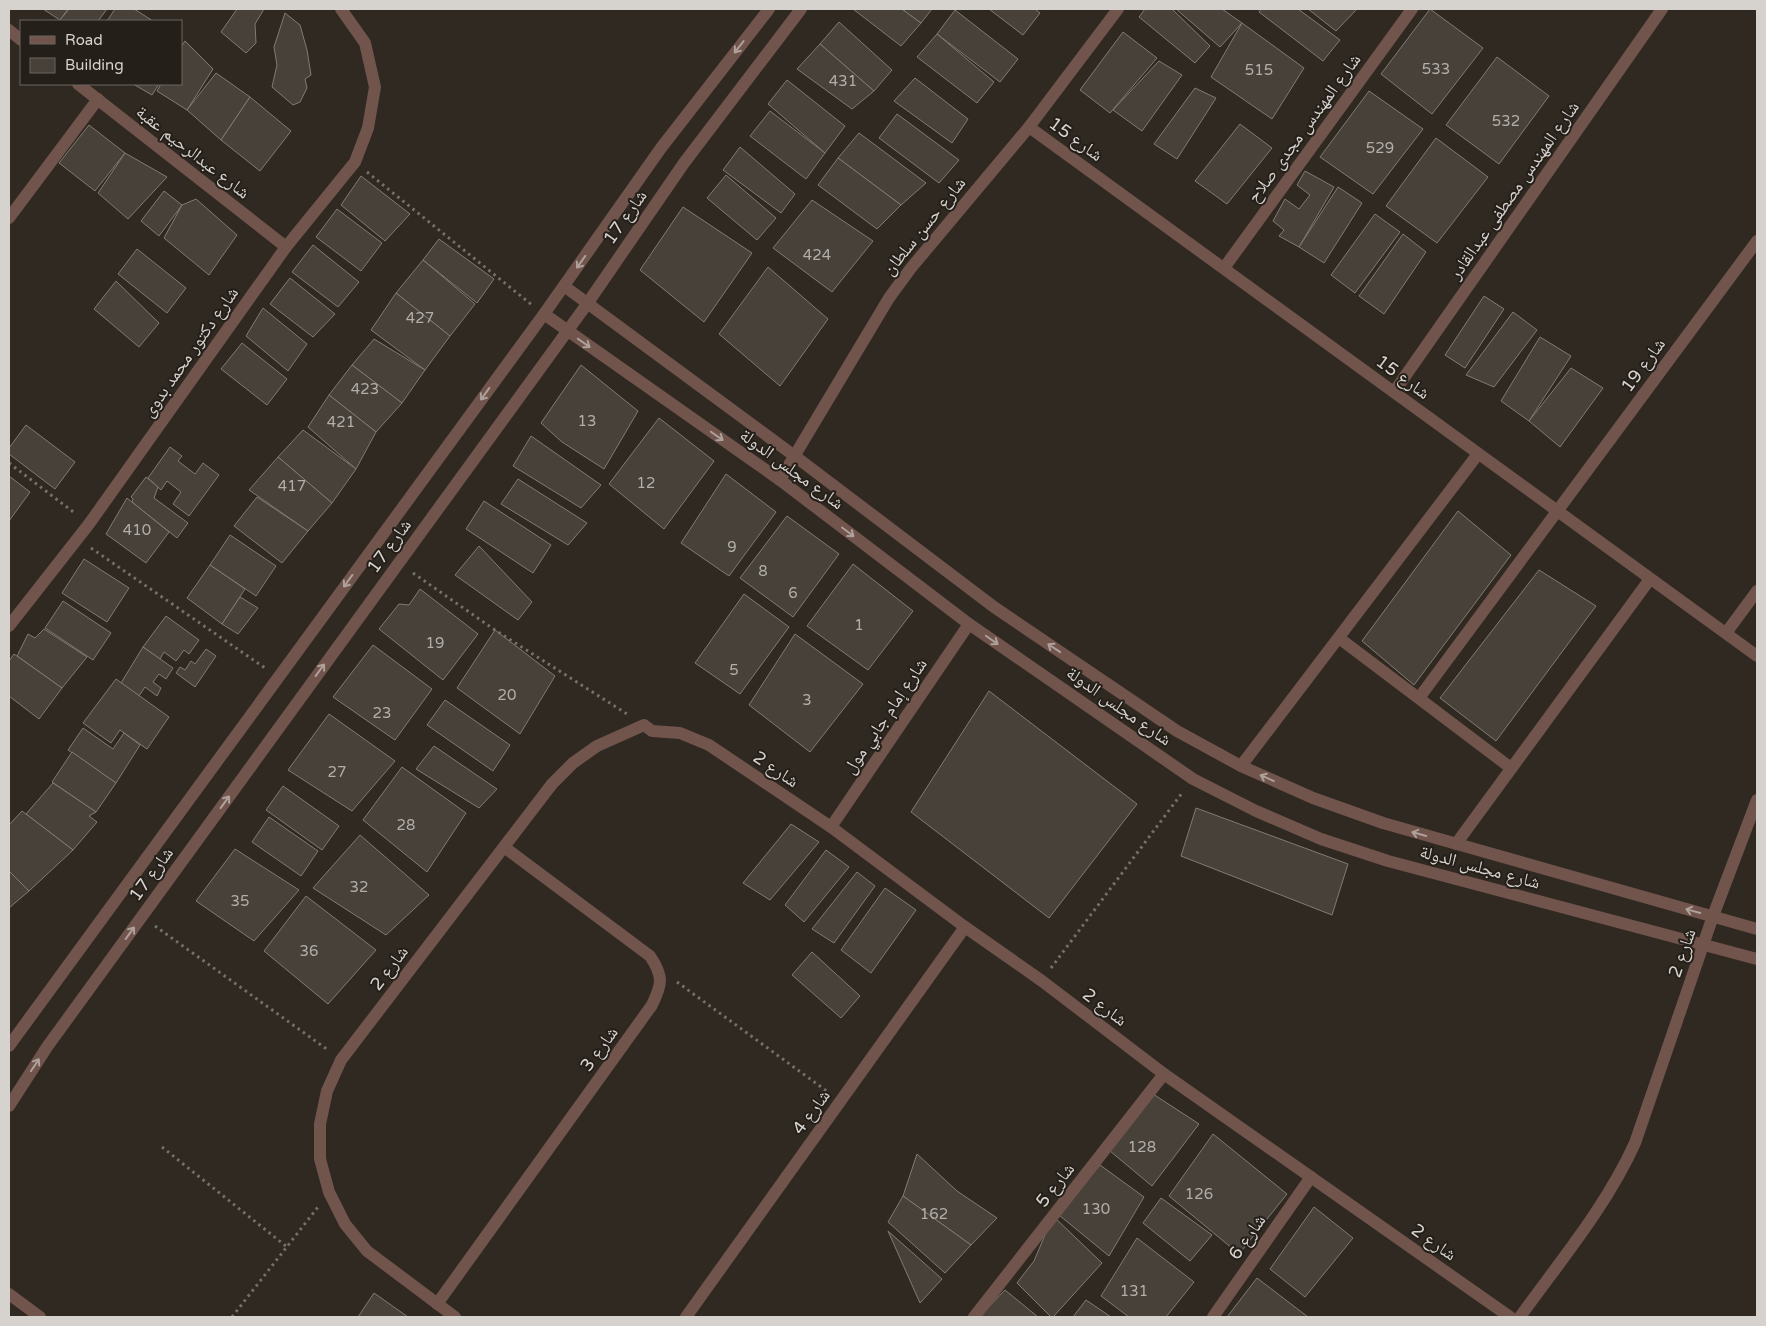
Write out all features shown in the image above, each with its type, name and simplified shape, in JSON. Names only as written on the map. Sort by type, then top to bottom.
[{"type":"street","name":"شارع دكتور محمد بدوى","points":[[9,626],[89,524],[286,247],[355,162],[368,128],[375,87],[365,43],[341,9]]},
{"type":"street","name":"شارع 17","points":[[9,1046],[544,314],[661,148],[769,9]]},
{"type":"street","name":"شارع 17","points":[[9,1106],[47,1047],[587,304],[684,163],[801,9]]},
{"type":"street","name":"شارع حسن سلطان","points":[[780,480],[796,457],[890,298],[911,268],[1029,127],[1118,9]]},
{"type":"street","name":"شارع المهندس مجدى صلاح","points":[[1224,268],[1412,9]]},
{"type":"street","name":"شارع المهندس مصطفى عبدالقادر","points":[[1394,392],[1662,9]]},
{"type":"street","points":[[9,30],[20,39]]},
{"type":"street","name":"شارع عبدالرحيم عقبة","points":[[79,85],[286,247]]},
{"type":"street","points":[[9,218],[98,99]]},
{"type":"street","name":"شارع 15","points":[[1029,127],[1757,656]]},
{"type":"street","name":"شارع 19","points":[[1419,698],[1757,241]]},
{"type":"street","name":"شارع مجلس الدولة","points":[[564,286],[796,457],[994,607],[1177,731],[1241,766],[1313,798],[1366,817],[1757,929]]},
{"type":"street","name":"شارع مجلس الدولة","points":[[544,314],[780,480],[969,624],[1193,778],[1256,811],[1321,839],[1388,861],[1757,959]]},
{"type":"street","points":[[1241,766],[1478,454]]},
{"type":"street","points":[[1456,844],[1650,579]]},
{"type":"street","points":[[1726,633],[1757,591]]},
{"type":"street","name":"شارع إمام جابي مول","points":[[831,827],[969,624]]},
{"type":"street","points":[[1339,638],[1511,768]]},
{"type":"street","name":"شارع 2","points":[[455,1317],[367,1251],[344,1224],[328,1192],[320,1159],[320,1124],[327,1091],[341,1060],[552,784],[573,762],[597,746],[644,725],[652,731],[680,733],[709,745],[831,827],[965,927],[1042,981],[1164,1074],[1510,1317]]},
{"type":"street","name":"شارع 2","points":[[1520,1317],[1604,1201],[1621,1173],[1635,1143],[1713,916],[1757,800]]},
{"type":"street","points":[[504,846],[650,956],[658,969]]},
{"type":"street","name":"شارع 4","points":[[686,1317],[965,927]]},
{"type":"street","name":"شارع 3","points":[[437,1304],[652,1005],[660,988],[658,969]]},
{"type":"street","name":"شارع 5","points":[[974,1317],[1164,1074]]},
{"type":"street","name":"شارع 6","points":[[1212,1317],[1311,1177]]},
{"type":"street","points":[[9,1294],[40,1317]]},
{"type":"path","points":[[355,162],[544,314]]},
{"type":"path","points":[[9,463],[89,524]]},
{"type":"path","points":[[78,539],[277,677]]},
{"type":"path","points":[[398,563],[495,630],[644,725]]},
{"type":"path","points":[[1042,981],[1193,778]]},
{"type":"path","points":[[142,917],[341,1060]]},
{"type":"path","points":[[658,969],[841,1101]]},
{"type":"path","points":[[162,1147],[287,1247]]},
{"type":"path","points":[[232,1317],[328,1192]]},
{"type":"building","points":[[43,9],[68,9],[60,20]]},
{"type":"building","points":[[69,9],[107,9],[99,20],[60,20]]},
{"type":"building","points":[[115,9],[134,9],[151,20],[108,20]]},
{"type":"building","points":[[237,9],[264,9],[255,24],[256,43],[246,53],[221,32]]},
{"type":"building","points":[[853,9],[902,9],[921,23],[901,46]]},
{"type":"building","points":[[902,9],[932,9],[921,23]]},
{"type":"building","points":[[989,9],[1035,9],[1040,13],[1023,35]]},
{"type":"building","points":[[1145,9],[1172,9],[1210,46],[1195,63],[1139,17]]},
{"type":"building","points":[[1176,9],[1222,9],[1242,23],[1220,47]]},
{"type":"building","points":[[1261,9],[1298,9],[1340,40],[1323,61],[1259,12]]},
{"type":"building","points":[[1308,9],[1357,9],[1336,31]]},
{"type":"building","points":[[1430,9],[1483,48],[1432,114],[1381,74]]},
{"type":"building","points":[[955,10],[1018,59],[1000,82],[937,34]]},
{"type":"building","points":[[285,13],[300,25],[311,75],[305,79],[307,88],[300,102],[293,105],[272,87],[277,65],[274,47]]},
{"type":"building","points":[[839,22],[892,70],[874,91],[820,44]]},
{"type":"building","points":[[1242,23],[1304,68],[1272,119],[1211,77]]},
{"type":"building","points":[[1123,32],[1157,58],[1110,113],[1080,90]]},
{"type":"building","points":[[937,34],[994,82],[977,103],[917,57]]},
{"type":"building","points":[[185,41],[213,69],[187,110],[157,91],[160,85],[182,85],[182,46]]},
{"type":"building","points":[[820,44],[874,91],[852,109],[797,69]]},
{"type":"building","points":[[1497,57],[1549,96],[1499,164],[1446,125]]},
{"type":"building","points":[[1159,61],[1182,75],[1142,131],[1113,110]]},
{"type":"building","points":[[216,73],[250,97],[221,140],[187,110]]},
{"type":"building","points":[[915,78],[968,119],[952,143],[894,101]]},
{"type":"building","points":[[787,80],[845,126],[825,153],[768,104]]},
{"type":"building","points":[[135,85],[158,85],[152,95]]},
{"type":"building","points":[[1195,88],[1216,98],[1177,159],[1154,144]]},
{"type":"building","points":[[1369,91],[1423,129],[1373,194],[1320,157]]},
{"type":"building","points":[[250,97],[291,131],[260,171],[221,140]]},
{"type":"building","points":[[770,111],[825,153],[806,179],[750,136]]},
{"type":"building","points":[[897,114],[959,160],[939,183],[879,138]]},
{"type":"building","points":[[1240,124],[1272,148],[1227,204],[1195,181]]},
{"type":"building","points":[[89,125],[125,153],[95,191],[59,163]]},
{"type":"building","points":[[859,133],[926,183],[901,205],[838,158]]},
{"type":"building","points":[[1436,138],[1488,177],[1437,243],[1386,206]]},
{"type":"building","points":[[740,147],[795,194],[781,213],[723,170]]},
{"type":"building","points":[[125,153],[167,177],[128,219],[98,193]]},
{"type":"building","points":[[838,158],[901,205],[877,229],[818,185]]},
{"type":"building","points":[[1305,171],[1334,187],[1299,247],[1279,236],[1284,230],[1273,221],[1285,199],[1299,209],[1310,195],[1297,185]]},
{"type":"building","points":[[726,175],[776,218],[757,240],[707,198]]},
{"type":"building","points":[[361,176],[410,214],[385,241],[341,205]]},
{"type":"building","points":[[1338,187],[1362,203],[1324,263],[1299,247]]},
{"type":"building","points":[[164,191],[182,205],[159,236],[141,221]]},
{"type":"building","points":[[196,199],[237,235],[209,275],[164,238],[182,205]]},
{"type":"building","points":[[812,200],[873,241],[832,292],[773,248]]},
{"type":"building","points":[[683,207],[752,253],[704,322],[640,270]]},
{"type":"building","points":[[337,209],[382,243],[361,271],[316,237]]},
{"type":"building","points":[[1375,214],[1400,232],[1355,293],[1331,275]]},
{"type":"building","points":[[1403,234],[1426,252],[1384,314],[1359,296]]},
{"type":"building","points":[[439,239],[494,279],[477,303],[423,260]]},
{"type":"building","points":[[313,245],[359,282],[338,307],[292,272]]},
{"type":"building","points":[[137,249],[186,288],[167,313],[118,274]]},
{"type":"building","points":[[423,260],[475,304],[450,336],[396,293]]},
{"type":"building","points":[[768,267],[828,319],[780,386],[719,334]]},
{"type":"building","points":[[290,278],[335,314],[313,337],[270,304]]},
{"type":"building","points":[[116,281],[159,323],[139,347],[94,309]]},
{"type":"building","points":[[396,293],[450,336],[425,370],[371,330]]},
{"type":"building","points":[[1484,296],[1504,309],[1465,368],[1445,355]]},
{"type":"building","points":[[263,308],[307,344],[288,371],[246,336]]},
{"type":"building","points":[[1513,312],[1537,330],[1494,387],[1466,375]]},
{"type":"building","points":[[1540,337],[1571,356],[1529,421],[1501,401]]},
{"type":"building","points":[[374,339],[425,370],[402,403],[352,365]]},
{"type":"building","points":[[242,343],[287,379],[267,405],[221,369]]},
{"type":"building","points":[[352,365],[402,403],[376,432],[329,395]]},
{"type":"building","points":[[581,365],[638,411],[604,469],[562,442],[541,423]]},
{"type":"building","points":[[1571,368],[1603,388],[1560,447],[1529,421]]},
{"type":"building","points":[[329,395],[376,432],[356,469],[308,427]]},
{"type":"building","points":[[659,418],[714,461],[664,529],[609,484]]},
{"type":"building","points":[[26,425],[75,462],[55,489],[9,454],[9,448]]},
{"type":"building","points":[[303,430],[356,469],[332,503],[278,457]]},
{"type":"building","points":[[531,436],[601,485],[581,508],[513,466]]},
{"type":"building","points":[[170,447],[182,456],[178,461],[195,474],[203,463],[219,475],[189,516],[173,504],[181,492],[167,481],[161,490],[148,478]]},
{"type":"building","points":[[278,457],[332,503],[308,531],[249,490]]},
{"type":"building","points":[[726,474],[776,512],[729,576],[681,543]]},
{"type":"building","points":[[9,476],[30,492],[9,521]]},
{"type":"building","points":[[146,477],[158,487],[154,498],[188,523],[177,538],[132,502],[133,499],[131,497]]},
{"type":"building","points":[[518,479],[587,523],[568,545],[501,504]]},
{"type":"building","points":[[257,497],[308,531],[282,563],[234,526]]},
{"type":"building","points":[[127,498],[169,532],[146,563],[106,534]]},
{"type":"building","points":[[484,501],[551,545],[533,573],[466,529]]},
{"type":"building","points":[[1458,511],[1511,555],[1414,685],[1362,641]]},
{"type":"building","points":[[787,516],[839,554],[793,617],[740,578]]},
{"type":"building","points":[[230,535],[276,566],[256,596],[210,565]]},
{"type":"building","points":[[479,546],[532,602],[518,620],[455,575]]},
{"type":"building","points":[[84,559],[129,588],[107,622],[62,593]]},
{"type":"building","points":[[853,564],[913,611],[868,670],[807,626]]},
{"type":"building","points":[[210,565],[245,589],[222,624],[187,598]]},
{"type":"building","points":[[1539,570],[1596,606],[1496,741],[1440,698]]},
{"type":"building","points":[[420,589],[478,634],[443,680],[379,629],[399,604],[409,605]]},
{"type":"building","points":[[744,594],[789,627],[740,694],[695,663]]},
{"type":"building","points":[[240,597],[258,608],[238,634],[222,624]]},
{"type":"building","points":[[63,601],[111,633],[93,660],[45,628]]},
{"type":"building","points":[[166,616],[199,640],[189,654],[184,650],[176,661],[164,652],[160,659],[143,647]]},
{"type":"building","points":[[44,629],[87,657],[62,688],[17,656],[28,634],[35,638]]},
{"type":"building","points":[[495,630],[555,676],[520,734],[457,688]]},
{"type":"building","points":[[795,634],[863,684],[810,752],[749,705]]},
{"type":"building","points":[[373,645],[432,689],[395,740],[333,697]]},
{"type":"building","points":[[143,647],[173,668],[166,679],[159,674],[153,682],[161,688],[157,696],[145,687],[139,696],[121,683]]},
{"type":"building","points":[[206,649],[216,656],[195,687],[176,673],[180,667],[185,670],[191,661],[195,664]]},
{"type":"building","points":[[14,654],[62,688],[39,719],[9,696],[9,661]]},
{"type":"building","points":[[116,679],[169,717],[147,749],[120,730],[111,743],[83,723]]},
{"type":"building","points":[[989,691],[1137,804],[1049,918],[911,812]]},
{"type":"building","points":[[445,700],[510,745],[493,771],[427,725]]},
{"type":"building","points":[[329,714],[395,761],[352,811],[288,770]]},
{"type":"building","points":[[83,728],[113,749],[124,733],[140,745],[116,783],[68,750]]},
{"type":"building","points":[[434,746],[497,789],[479,808],[416,769]]},
{"type":"building","points":[[72,752],[116,783],[96,812],[52,782]]},
{"type":"building","points":[[402,767],[466,813],[427,872],[363,820]]},
{"type":"building","points":[[53,783],[96,812],[89,816],[97,822],[73,850],[26,814]]},
{"type":"building","points":[[283,786],[339,826],[322,850],[266,810]]},
{"type":"building","points":[[1196,808],[1348,864],[1332,915],[1181,856]]},
{"type":"building","points":[[22,811],[73,850],[29,891],[9,871],[9,825]]},
{"type":"building","points":[[269,817],[318,851],[301,876],[252,842]]},
{"type":"building","points":[[791,824],[819,842],[770,900],[743,883]]},
{"type":"building","points":[[360,835],[429,895],[386,935],[313,888]]},
{"type":"building","points":[[235,849],[299,890],[254,941],[196,901]]},
{"type":"building","points":[[826,850],[849,867],[804,922],[785,905]]},
{"type":"building","points":[[9,871],[29,891],[9,908]]},
{"type":"building","points":[[857,872],[875,886],[834,943],[812,929]]},
{"type":"building","points":[[885,888],[916,910],[871,973],[841,950]]},
{"type":"building","points":[[306,896],[376,950],[328,1004],[264,951]]},
{"type":"building","points":[[812,952],[860,996],[841,1018],[792,975]]},
{"type":"building","points":[[1153,1094],[1199,1124],[1152,1186],[1110,1151]]},
{"type":"building","points":[[1213,1134],[1287,1194],[1239,1254],[1169,1196]]},
{"type":"building","points":[[917,1154],[957,1191],[997,1218],[971,1245],[903,1196]]},
{"type":"building","points":[[1100,1165],[1144,1197],[1109,1256],[1059,1215]]},
{"type":"building","points":[[903,1196],[971,1245],[945,1273],[888,1222]]},
{"type":"building","points":[[1161,1198],[1212,1235],[1190,1261],[1143,1223]]},
{"type":"building","points":[[1314,1207],[1353,1238],[1305,1297],[1270,1269]]},
{"type":"building","points":[[1053,1216],[1102,1263],[1051,1317],[1017,1283],[1034,1261]]},
{"type":"building","points":[[888,1231],[942,1279],[920,1303]]},
{"type":"building","points":[[1137,1238],[1194,1282],[1166,1317],[1129,1317],[1101,1296]]},
{"type":"building","points":[[1257,1278],[1308,1317],[1227,1317]]},
{"type":"building","points":[[1005,1290],[1038,1317],[979,1317]]},
{"type":"building","points":[[374,1293],[408,1317],[358,1317]]},
{"type":"building","points":[[1086,1300],[1111,1317],[1073,1317]]}]
